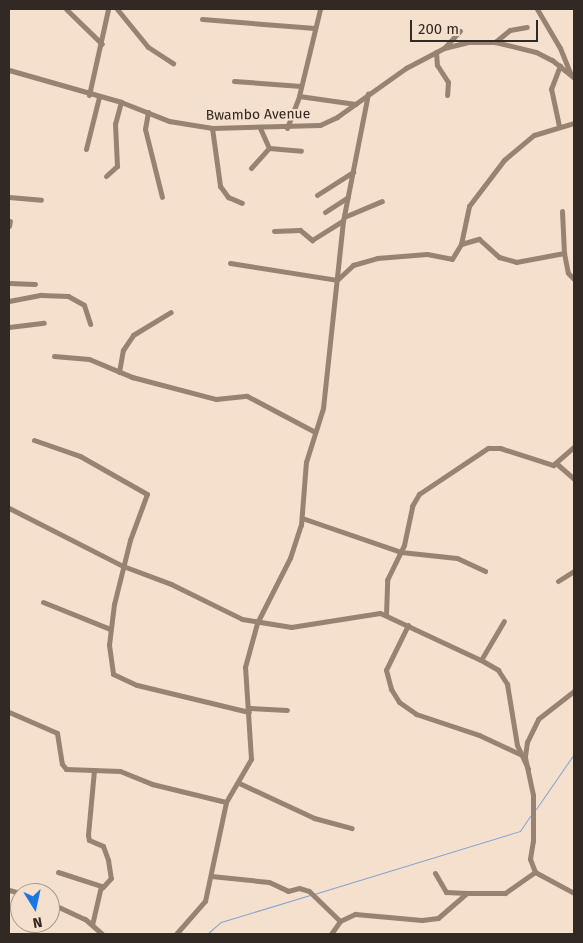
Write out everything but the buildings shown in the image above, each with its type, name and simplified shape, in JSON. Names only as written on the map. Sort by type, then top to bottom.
[{"type":"street","points":[[66,9],[102,44]]},
{"type":"street","points":[[89,95],[102,44],[108,9]]},
{"type":"street","points":[[117,9],[148,47],[173,63]]},
{"type":"street","points":[[287,128],[299,96],[320,9]]},
{"type":"street","points":[[538,9],[560,48],[573,77]]},
{"type":"street","points":[[202,19],[315,28]]},
{"type":"street","points":[[495,42],[510,30],[527,28]]},
{"type":"street","points":[[444,48],[460,32]]},
{"type":"street","name":"Bwambo Avenue","points":[[9,70],[89,95],[121,102],[184,126],[212,128],[287,128],[325,123],[355,104],[368,93],[436,52],[468,42],[495,42],[536,52],[560,66],[573,77]]},
{"type":"street","points":[[436,52],[437,65],[448,82],[447,95]]},
{"type":"street","points":[[559,126],[551,89],[560,66]]},
{"type":"street","points":[[234,81],[301,86]]},
{"type":"street","points":[[176,934],[202,907],[211,876],[226,802],[239,783],[251,759],[245,667],[257,624],[290,558],[302,518],[306,462],[323,408],[344,219],[368,93]]},
{"type":"street","points":[[299,96],[355,104]]},
{"type":"street","points":[[86,149],[99,97]]},
{"type":"street","points":[[106,176],[116,166],[115,124],[121,102]]},
{"type":"street","points":[[148,112],[145,129],[162,197]]},
{"type":"street","points":[[337,280],[353,265],[377,258],[427,254],[452,259],[461,244],[467,212],[486,180],[523,142],[559,126],[574,123]]},
{"type":"street","points":[[212,128],[220,186],[228,197],[242,203]]},
{"type":"street","points":[[260,128],[269,148]]},
{"type":"street","points":[[269,148],[301,151]]},
{"type":"street","points":[[251,168],[269,148]]},
{"type":"street","points":[[317,195],[353,172]]},
{"type":"street","points":[[9,197],[41,200]]},
{"type":"street","points":[[325,212],[348,197]]},
{"type":"street","points":[[274,231],[300,230],[312,240],[344,219],[382,201]]},
{"type":"street","points":[[562,211],[564,253],[568,273],[574,279]]},
{"type":"street","points":[[461,244],[479,239],[499,257],[516,262],[564,253]]},
{"type":"street","points":[[230,263],[337,280]]},
{"type":"street","points":[[9,283],[35,284]]},
{"type":"street","points":[[9,301],[41,295],[68,296],[84,305],[90,324]]},
{"type":"street","points":[[119,372],[123,350],[134,335],[171,312]]},
{"type":"street","points":[[9,327],[44,323]]},
{"type":"street","points":[[54,356],[89,359],[119,372],[216,399],[247,396],[315,432]]},
{"type":"street","points":[[34,440],[71,452],[147,492],[123,566],[110,629],[109,657],[113,674],[119,678],[185,698],[249,710],[287,710]]},
{"type":"street","points":[[556,464],[574,447]]},
{"type":"street","points":[[386,615],[387,580],[391,565],[401,552],[415,499],[485,450],[500,448],[556,464],[574,479]]},
{"type":"street","points":[[9,508],[123,566],[172,584],[257,624],[291,626],[376,613],[386,615],[481,660],[498,670],[507,684],[520,754],[528,769]]},
{"type":"street","points":[[302,518],[401,552],[457,558],[485,571]]},
{"type":"street","points":[[558,581],[574,571]]},
{"type":"street","points":[[43,602],[110,629]]},
{"type":"street","points":[[481,660],[504,621]]},
{"type":"street","points":[[408,626],[386,670],[391,689],[399,702],[411,712],[479,735],[520,754]]},
{"type":"street","points":[[574,691],[555,702],[533,725],[525,751],[533,795],[534,831],[530,859],[535,872],[574,893]]},
{"type":"street","points":[[9,712],[57,733],[63,767],[120,771],[152,784],[226,802]]},
{"type":"street","points":[[92,924],[102,888],[111,878],[108,860],[102,846],[88,837],[94,770]]},
{"type":"street","points":[[239,783],[314,818],[352,828]]},
{"type":"street","points":[[58,872],[98,884],[102,888]]},
{"type":"street","points":[[435,873],[446,892],[505,893],[535,872]]},
{"type":"street","points":[[211,876],[269,882],[288,891],[299,888],[310,891],[340,921]]},
{"type":"street","points":[[331,934],[340,921],[362,913],[432,920],[444,914],[467,892]]},
{"type":"street","points":[[60,908],[92,924],[102,934]]},
{"type":"waterway","points":[[536,809],[574,754]]},
{"type":"waterway","points":[[314,894],[520,831],[530,816]]},
{"type":"waterway","points":[[207,934],[221,922],[310,895]]}]
